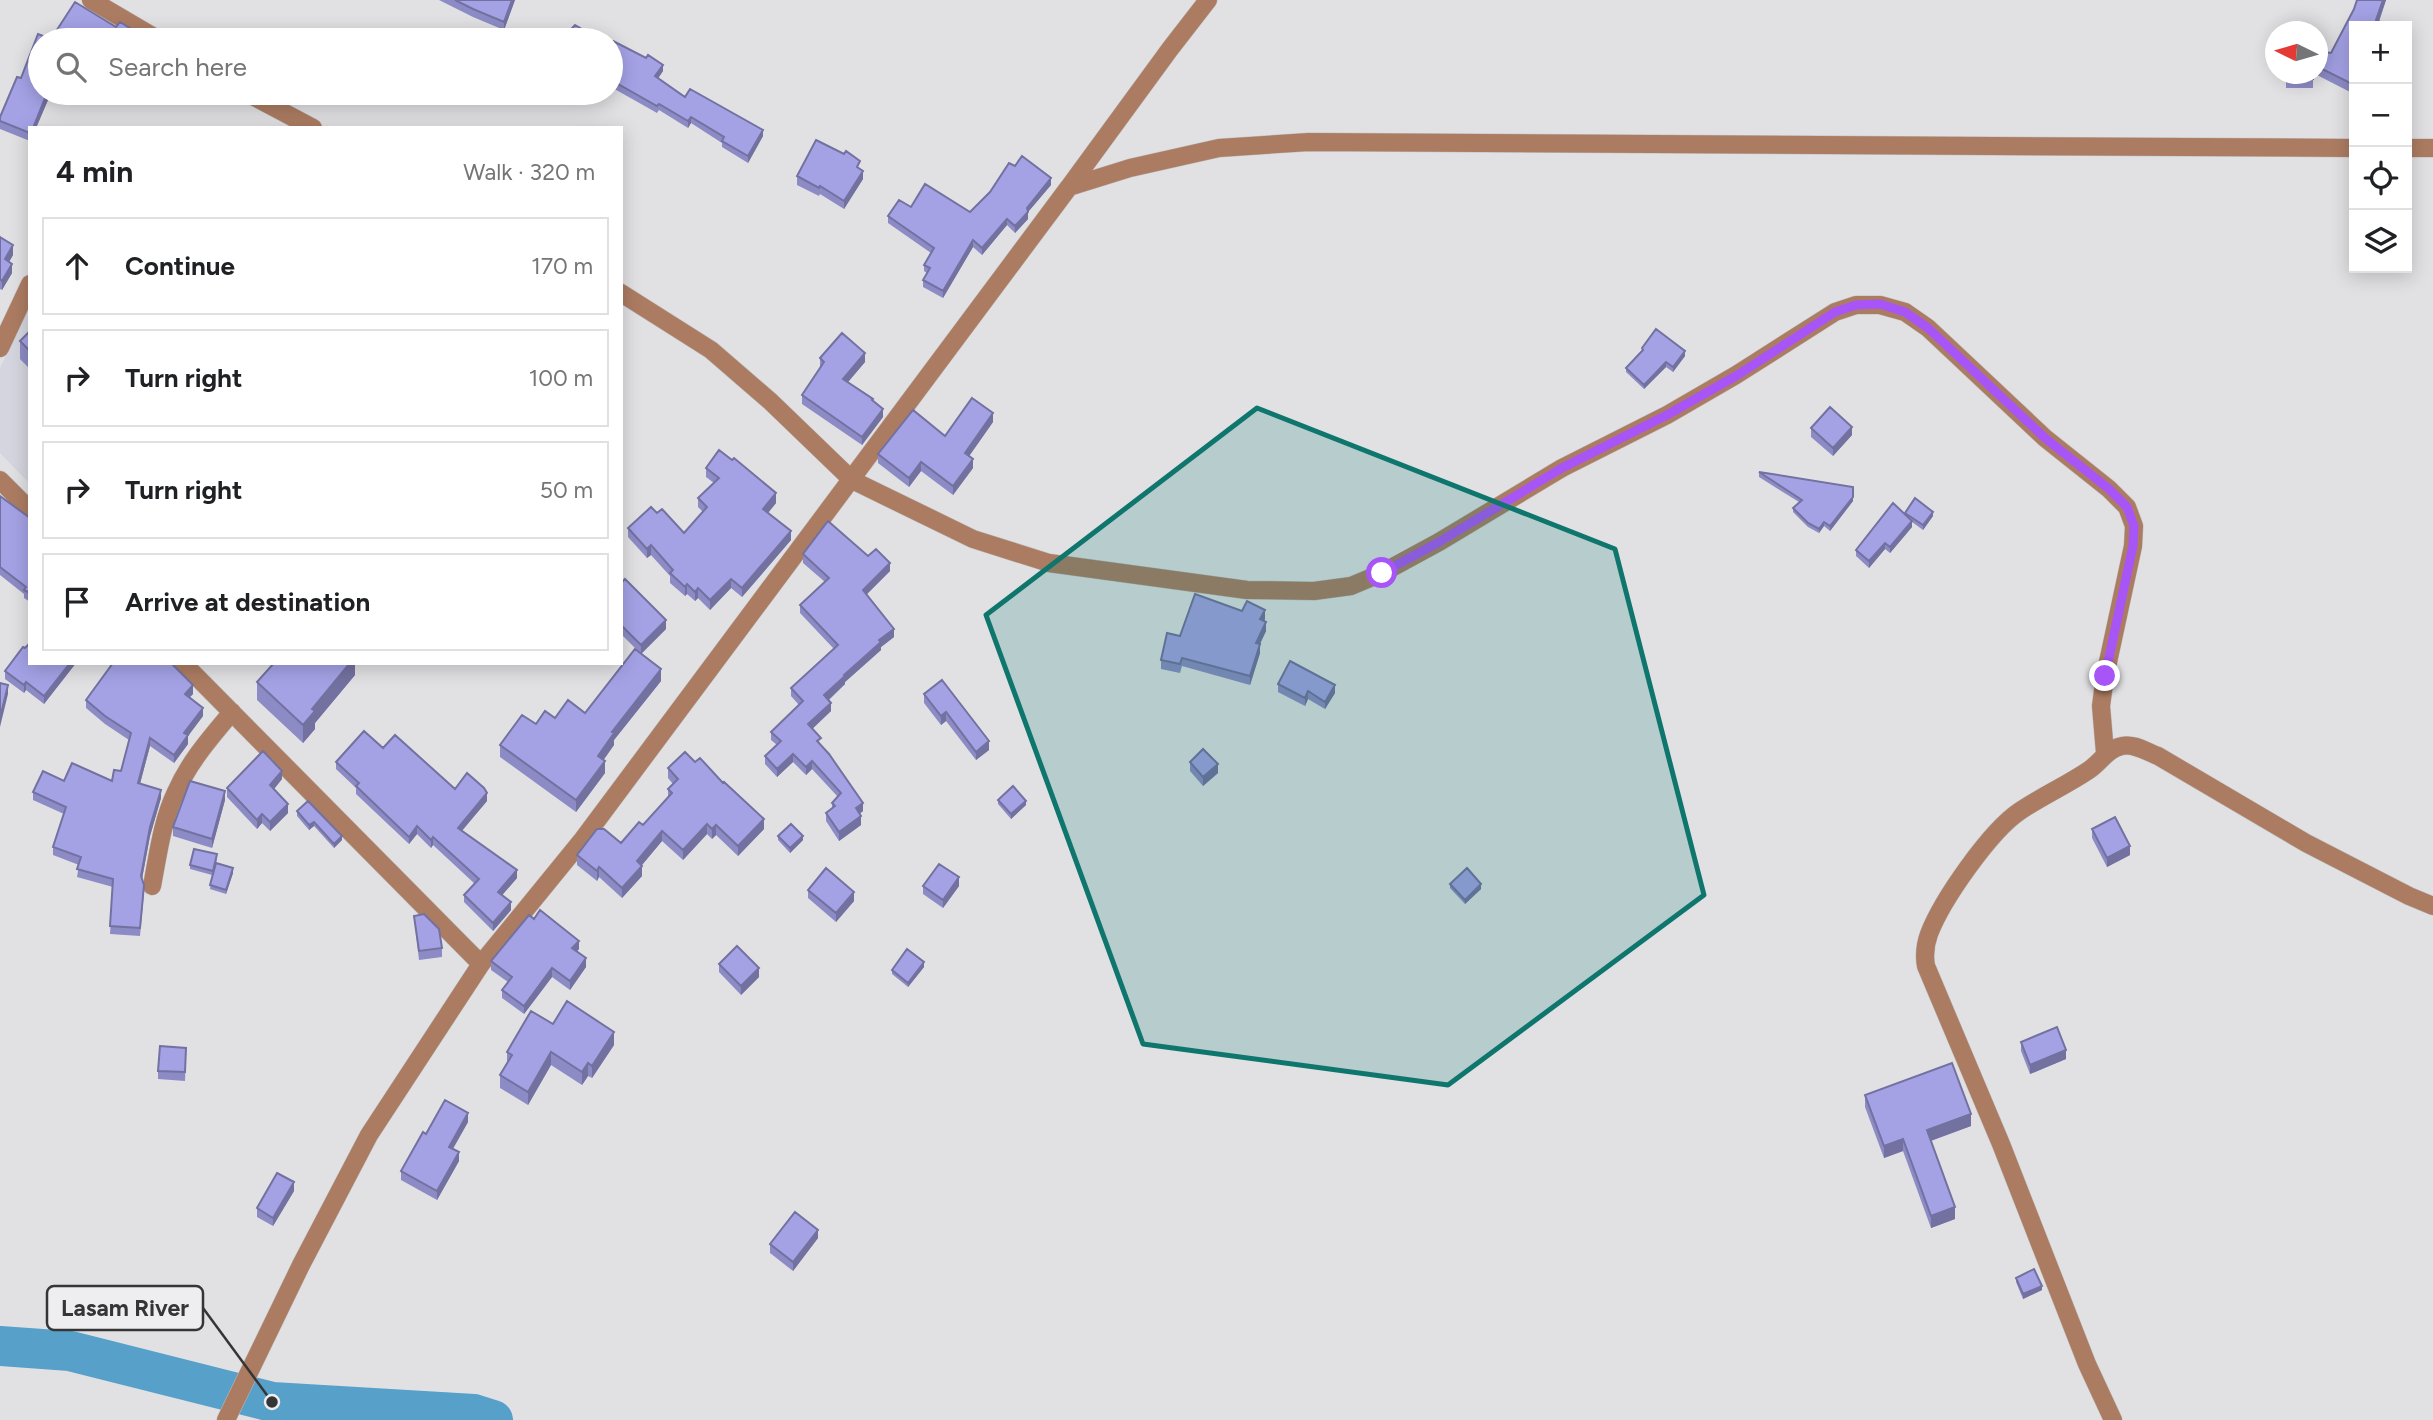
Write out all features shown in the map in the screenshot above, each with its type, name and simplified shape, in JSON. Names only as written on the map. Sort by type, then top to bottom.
[{"type":"street","points":[[91,0],[139,28]]},
{"type":"street","points":[[226,1420],[301,1265],[369,1135],[481,964],[583,839],[1208,0]]},
{"type":"street","points":[[270,105],[309,126]]},
{"type":"street","points":[[1069,187],[1130,167],[1219,148],[1309,142],[2349,148]]},
{"type":"street","points":[[2412,148],[2433,148]]},
{"type":"street","points":[[0,348],[28,288]]},
{"type":"street","points":[[623,294],[711,350],[770,401],[852,480],[973,539],[1049,563],[1247,590],[1314,590],[1351,586],[1405,561],[1562,468],[1667,415],[1736,376],[1835,312],[1856,305],[1880,304],[1905,312],[1928,328],[2045,438],[2109,489],[2127,507],[2134,526],[2133,546],[2105,676],[2101,706],[2105,753]]},
{"type":"street","points":[[0,480],[28,508]]},
{"type":"street","points":[[185,665],[481,964]]},
{"type":"street","points":[[152,886],[163,829],[176,792],[200,750],[232,712]]},
{"type":"street","points":[[2113,1420],[2087,1364],[2001,1144],[1933,987],[1924,953],[1928,935],[1941,910],[1994,833],[2018,812],[2091,769],[2105,753],[2129,745],[2158,756],[2306,843],[2433,906]]},
{"type":"highlighted area","points":[[1257,408],[1615,549],[1704,895],[1448,1085],[1143,1044],[986,615]]},
{"type":"shaded area","points":[[28,306],[28,482],[0,453],[0,368]]},
{"type":"building","points":[[455,0],[512,0],[504,22]]},
{"type":"building","points":[[2357,0],[2383,0],[2376,20],[2378,21],[2349,21],[2349,82],[2328,72],[2328,53],[2331,53]]},
{"type":"building","points":[[75,2],[116,27],[120,22],[130,28],[58,28]]},
{"type":"building","points":[[623,46],[646,58],[648,55],[663,65],[655,76],[685,97],[690,89],[763,130],[748,156],[722,141],[724,137],[691,117],[688,121],[659,104],[657,106],[623,87]]},
{"type":"building","points":[[28,60],[28,105],[42,105],[34,126],[28,126],[28,132],[0,121],[17,77],[21,78]]},
{"type":"building","points":[[816,140],[844,154],[846,151],[860,161],[857,167],[863,171],[844,201],[797,176]]},
{"type":"building","points":[[1022,156],[1051,178],[1027,208],[1028,212],[1015,226],[1007,219],[982,248],[973,240],[943,291],[923,280],[930,268],[924,265],[934,248],[888,216],[899,200],[911,207],[925,184],[970,212],[990,192],[1009,163],[1015,166]]},
{"type":"building","points":[[0,237],[13,245],[5,259],[12,264],[2,281],[0,279]]},
{"type":"building","points":[[1656,329],[1685,351],[1673,367],[1666,362],[1644,385],[1626,368],[1643,350]]},
{"type":"building","points":[[28,333],[28,349],[20,341]]},
{"type":"building","points":[[842,333],[865,353],[843,379],[883,409],[862,437],[802,395],[824,362],[820,358]]},
{"type":"building","points":[[972,398],[993,413],[965,453],[973,459],[953,486],[921,462],[909,478],[878,454],[913,410],[945,436]]},
{"type":"building","points":[[1830,407],[1852,427],[1833,448],[1811,428]]},
{"type":"building","points":[[719,450],[732,460],[734,458],[776,493],[763,509],[791,531],[742,588],[731,579],[710,600],[698,588],[695,592],[687,584],[685,587],[670,573],[673,570],[651,545],[647,549],[628,528],[651,507],[657,513],[662,509],[684,533],[707,507],[698,498],[719,478],[706,468]]},
{"type":"building","points":[[1759,472],[1853,487],[1853,497],[1830,526],[1824,522],[1819,529],[1808,523],[1793,508],[1802,500]]},
{"type":"building","points":[[0,496],[28,517],[28,592],[24,590],[26,587],[0,567]]},
{"type":"building","points":[[1915,498],[1933,512],[1923,525],[1905,513]]},
{"type":"building","points":[[1893,503],[1912,521],[1890,547],[1885,543],[1869,561],[1856,550]]},
{"type":"building","points":[[828,521],[868,556],[876,549],[890,563],[863,590],[894,629],[879,640],[881,642],[824,695],[831,703],[808,724],[821,738],[817,741],[863,803],[856,808],[861,816],[839,832],[826,813],[835,806],[832,803],[841,793],[812,761],[806,767],[793,754],[777,769],[765,756],[781,741],[771,732],[803,701],[791,688],[838,645],[800,605],[829,578],[803,554]]},
{"type":"building","points":[[625,579],[666,620],[641,645],[623,627]]},
{"type":"building","points":[[1195,594],[1242,611],[1247,601],[1265,610],[1260,619],[1266,622],[1256,643],[1260,644],[1250,676],[1182,658],[1180,664],[1161,660],[1167,633],[1180,636]]},
{"type":"building","points":[[28,645],[28,665],[68,665],[44,696],[5,671],[23,647]]},
{"type":"building","points":[[635,649],[661,669],[612,732],[614,733],[598,756],[605,761],[576,800],[500,745],[522,715],[536,724],[545,711],[555,718],[568,700],[585,713]]},
{"type":"building","points":[[1290,661],[1335,685],[1325,702],[1308,691],[1305,698],[1278,684]]},
{"type":"building","points":[[112,665],[173,665],[193,685],[185,694],[203,708],[184,733],[188,735],[174,755],[150,738],[138,783],[161,790],[150,827],[141,876],[144,885],[140,928],[110,926],[113,879],[77,869],[81,857],[53,847],[66,807],[33,792],[43,771],[64,781],[72,763],[112,781],[114,770],[121,771],[131,733],[86,700]]},
{"type":"building","points":[[272,665],[348,665],[312,709],[315,711],[303,725],[257,682]]},
{"type":"building","points":[[942,680],[989,741],[976,752],[946,712],[941,716],[924,694]]},
{"type":"building","points":[[0,683],[8,685],[0,718]]},
{"type":"building","points":[[364,731],[383,748],[395,735],[455,789],[467,773],[484,788],[487,793],[458,828],[517,870],[498,892],[511,902],[493,923],[464,895],[479,879],[417,826],[409,837],[356,786],[359,783],[336,762]]},
{"type":"building","points":[[1203,749],[1218,764],[1203,777],[1190,762]]},
{"type":"building","points":[[263,751],[282,771],[270,785],[288,804],[270,822],[262,814],[257,820],[227,788]]},
{"type":"building","points":[[685,752],[695,762],[700,758],[723,783],[764,819],[738,846],[716,825],[712,829],[707,824],[683,850],[662,831],[637,861],[642,866],[622,888],[599,867],[597,871],[577,855],[597,829],[604,829],[621,843],[639,822],[643,825],[672,793],[668,789],[678,779],[668,768]]},
{"type":"building","points":[[190,781],[225,791],[212,839],[173,827]]},
{"type":"building","points":[[1013,786],[1026,801],[1011,814],[998,800]]},
{"type":"building","points":[[308,801],[342,836],[334,844],[314,822],[309,825],[297,811]]},
{"type":"building","points":[[2115,817],[2130,846],[2107,858],[2092,829]]},
{"type":"building","points":[[791,824],[803,836],[790,848],[778,836]]},
{"type":"building","points":[[194,849],[217,854],[213,871],[190,865]]},
{"type":"building","points":[[216,863],[233,868],[226,890],[210,885]]},
{"type":"building","points":[[939,864],[959,877],[943,900],[923,886]]},
{"type":"building","points":[[826,868],[854,892],[836,913],[808,890]]},
{"type":"building","points":[[1467,868],[1481,884],[1465,900],[1450,884]]},
{"type":"building","points":[[540,910],[579,941],[572,948],[586,958],[570,981],[552,968],[524,1006],[502,990],[512,977],[491,961],[529,915],[534,919]]},
{"type":"building","points":[[424,914],[439,929],[442,948],[419,951],[414,916]]},
{"type":"building","points":[[737,946],[759,968],[741,986],[719,964]]},
{"type":"building","points":[[907,949],[924,962],[908,983],[892,970]]},
{"type":"building","points":[[567,1001],[614,1032],[592,1066],[588,1063],[582,1072],[551,1052],[528,1092],[500,1075],[512,1055],[507,1052],[531,1011],[553,1024]]},
{"type":"building","points":[[2057,1027],[2066,1050],[2030,1065],[2021,1042]]},
{"type":"building","points":[[160,1046],[186,1048],[185,1072],[158,1071]]},
{"type":"building","points":[[1952,1063],[1971,1114],[1927,1130],[1955,1207],[1931,1216],[1903,1139],[1884,1146],[1865,1095]]},
{"type":"building","points":[[445,1100],[468,1113],[449,1147],[459,1152],[437,1191],[401,1171]]},
{"type":"building","points":[[277,1173],[294,1182],[273,1218],[257,1208]]},
{"type":"building","points":[[795,1212],[818,1230],[793,1262],[770,1244]]},
{"type":"building","points":[[2034,1269],[2042,1286],[2023,1294],[2016,1278]]},
{"type":"waterway","points":[[0,1346],[70,1351],[272,1402],[474,1414],[493,1420]]},
{"type":"place","name":"Lasam River","points":[[272,1402]]},
{"type":"route","points":[[1382,573],[1562,468],[1667,415],[1736,376],[1835,312],[1856,305],[1880,304],[1905,312],[1928,328],[2045,438],[2109,489],[2127,507],[2134,526],[2133,546],[2105,676]]}]
